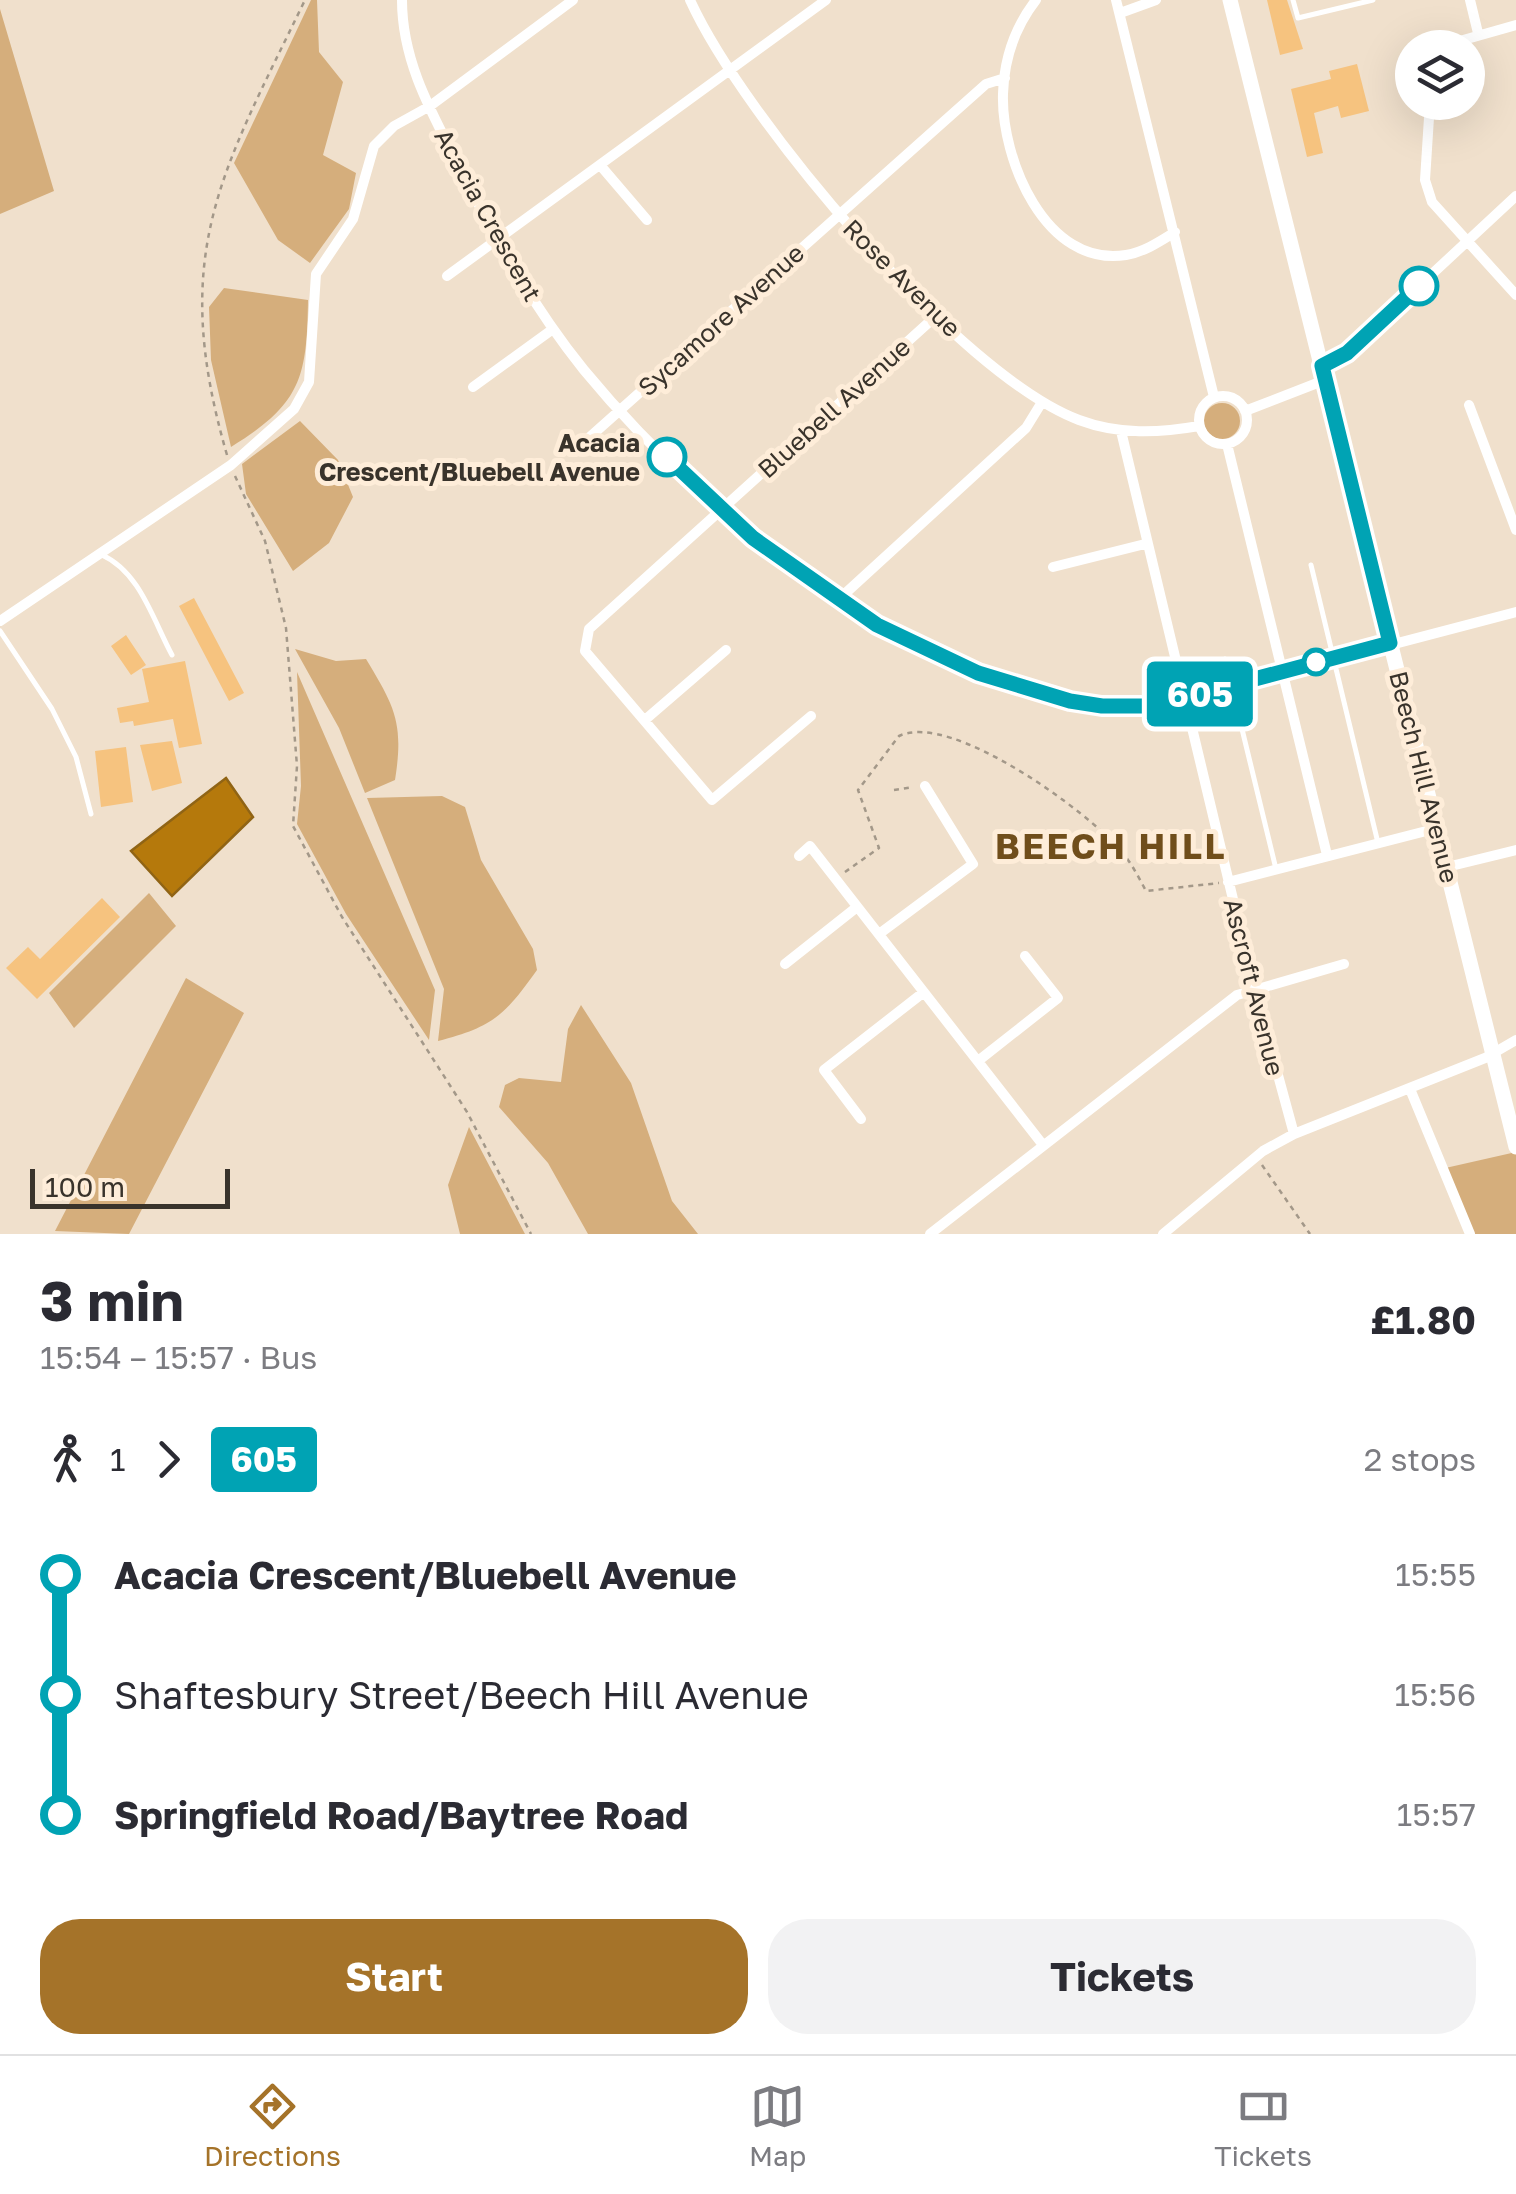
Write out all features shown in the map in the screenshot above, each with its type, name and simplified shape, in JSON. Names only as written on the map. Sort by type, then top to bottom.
[{"type":"street","name":"Acacia Crescent","points":[[402,0],[408,56],[430,106],[496,241],[553,329],[620,409],[753,538],[838,600],[930,652],[1034,691],[1102,706],[1153,706],[1516,612]]},
{"type":"street","points":[[550,0],[558,12]]},
{"type":"street","points":[[0,621],[231,465],[294,409],[309,382],[316,274],[353,219],[374,146],[394,126],[430,106],[573,0]]},
{"type":"street","name":"Rose Avenue","points":[[690,0],[730,69],[838,215],[937,315],[1042,402],[1079,420],[1121,431],[1200,426]]},
{"type":"street","points":[[447,276],[826,0]]},
{"type":"street","points":[[1036,0],[1019,26],[1005,78],[1004,113],[1012,158],[1031,199],[1060,234],[1088,250],[1116,256],[1141,251],[1175,232]]},
{"type":"street","points":[[1116,0],[1123,12],[1120,23],[1214,398]]},
{"type":"street","points":[[1123,12],[1156,0]]},
{"type":"street","name":"Beech Hill Avenue","points":[[1230,0],[1516,1148]]},
{"type":"street","points":[[1470,0],[1477,30]]},
{"type":"street","points":[[1485,32],[1516,25]]},
{"type":"street","name":"Sycamore Avenue","points":[[573,452],[986,84],[1005,78]]},
{"type":"street","points":[[1429,120],[1425,173],[1428,194],[1442,218],[1516,295]]},
{"type":"street","points":[[600,165],[646,220]]},
{"type":"street","points":[[1245,411],[1324,373],[1516,196]]},
{"type":"street","name":"Bluebell Avenue","points":[[811,716],[712,800],[585,652],[584,640],[589,629],[937,315]]},
{"type":"street","points":[[472,387],[553,329]]},
{"type":"street","points":[[1214,398],[1232,398],[1245,411],[1244,430],[1227,444],[1207,438],[1200,426],[1200,411],[1214,398]]},
{"type":"street","points":[[838,600],[1026,428],[1042,402]]},
{"type":"street","points":[[1469,405],[1516,530]]},
{"type":"street","name":"Ascroft Avenue","points":[[1121,431],[1228,882],[1294,1134]]},
{"type":"street","points":[[1227,444],[1327,856]]},
{"type":"street","points":[[1053,567],[1145,544]]},
{"type":"street","points":[[646,720],[726,650]]},
{"type":"street","points":[[878,934],[973,864],[925,786]]},
{"type":"street","points":[[1228,882],[1438,828]]},
{"type":"street","points":[[799,856],[810,846],[1044,1145]]},
{"type":"street","points":[[1447,868],[1516,850]]},
{"type":"street","points":[[785,964],[857,907]]},
{"type":"street","points":[[978,1061],[1058,998],[1026,956]]},
{"type":"street","points":[[930,1234],[1237,995],[1344,964]]},
{"type":"street","points":[[861,1119],[824,1070],[924,992]]},
{"type":"street","points":[[1163,1234],[1256,1157],[1294,1134],[1410,1089],[1516,1040]]},
{"type":"street","points":[[1410,1089],[1470,1234]]},
{"type":"lane","points":[[1293,0],[1298,18],[1373,0]]},
{"type":"lane","points":[[99,554],[118,563],[131,578],[172,655]]},
{"type":"lane","points":[[1311,565],[1378,843]]},
{"type":"lane","points":[[0,631],[52,710],[76,758],[90,814]]},
{"type":"lane","points":[[1225,659],[1276,869]]},
{"type":"path","points":[[305,0],[218,184],[205,236],[203,346],[231,465],[265,541],[286,628],[297,766],[293,826],[342,917],[467,1112],[531,1234]]},
{"type":"path","points":[[836,879],[879,848],[858,790],[899,736],[911,730],[926,731],[992,753],[1036,780],[1120,848],[1146,891],[1228,882]]},
{"type":"path","points":[[894,790],[925,786]]},
{"type":"path","points":[[1256,1157],[1310,1234]]},
{"type":"shaded area","points":[[311,0],[317,0],[319,52],[343,82],[323,155],[356,173],[349,209],[310,263],[278,240],[234,163]]},
{"type":"shaded area","points":[[0,9],[54,191],[0,214]]},
{"type":"shaded area","points":[[224,288],[308,300],[305,350],[295,387],[272,417],[231,447],[211,360],[209,307]]},
{"type":"shaded area","points":[[1222,403],[1235,408],[1240,421],[1235,434],[1222,439],[1209,434],[1204,421],[1209,408]]},
{"type":"shaded area","points":[[300,421],[338,460],[353,497],[329,543],[293,571],[246,494],[242,464]]},
{"type":"shaded area","points":[[295,649],[336,661],[366,659],[395,716],[395,780],[365,793],[339,728]]},
{"type":"shaded area","points":[[297,672],[435,990],[429,1040],[346,914],[297,824],[301,786]]},
{"type":"shaded area","points":[[226,778],[253,817],[172,896],[131,851]]},
{"type":"shaded area","points":[[442,796],[465,807],[481,860],[533,949],[537,970],[496,1017],[438,1041],[444,989],[367,798]]},
{"type":"shaded area","points":[[149,893],[176,926],[74,1028],[49,993]]},
{"type":"shaded area","points":[[186,978],[244,1013],[129,1234],[55,1231]]},
{"type":"shaded area","points":[[581,1005],[631,1083],[672,1201],[698,1234],[588,1234],[548,1163],[499,1107],[505,1085],[519,1078],[561,1082],[568,1029]]},
{"type":"shaded area","points":[[469,1127],[525,1234],[460,1234],[448,1185]]},
{"type":"shaded area","points":[[1516,1152],[1516,1234],[1468,1234],[1441,1169]]},
{"type":"building","points":[[1267,0],[1287,0],[1303,49],[1280,55]]},
{"type":"building","points":[[1357,64],[1369,111],[1341,118],[1338,106],[1314,113],[1323,153],[1307,157],[1291,89],[1331,79],[1329,71]]},
{"type":"building","points":[[194,598],[244,693],[229,701],[179,606]]},
{"type":"building","points":[[126,635],[146,665],[131,675],[111,646]]},
{"type":"building","points":[[185,661],[202,744],[179,748],[173,719],[134,726],[133,721],[120,723],[117,708],[149,702],[142,669]]},
{"type":"building","points":[[172,741],[182,783],[152,791],[140,745]]},
{"type":"building","points":[[126,747],[133,802],[101,807],[95,751]]},
{"type":"building","points":[[102,898],[120,917],[37,999],[6,968],[28,947],[40,959]]},
{"type":"bus line","name":"605","points":[[667,457],[753,538],[838,600],[914,644],[978,673],[1070,701],[1130,708],[1184,699],[1390,643],[1322,366],[1347,353],[1419,286]]},
{"type":"place","name":"Acacia Crescent/Bluebell Avenue","points":[[667,457]]},
{"type":"district","name":"BEECH HILL","points":[[1111,847]]}]
